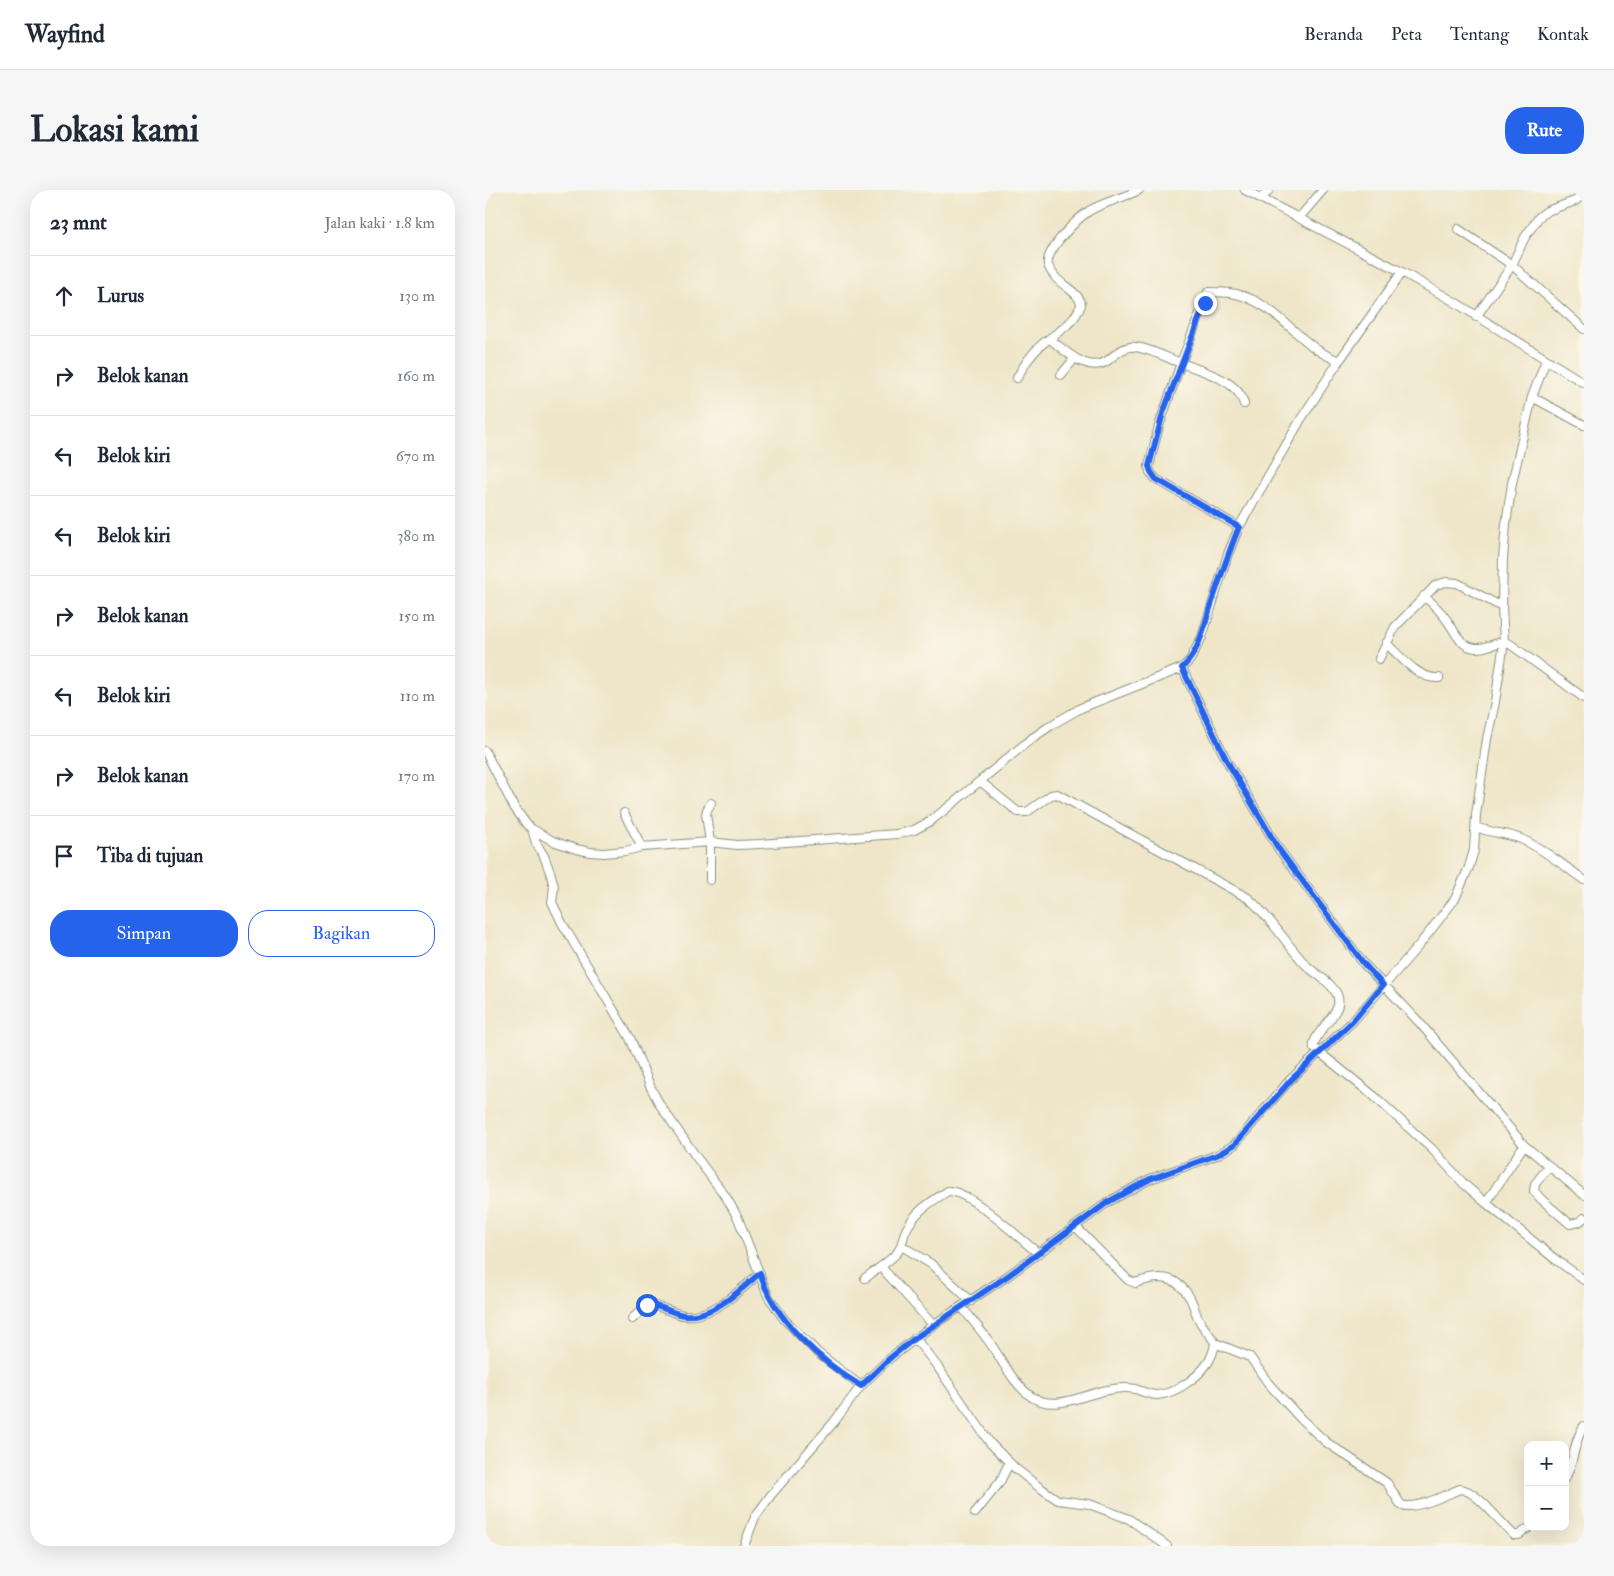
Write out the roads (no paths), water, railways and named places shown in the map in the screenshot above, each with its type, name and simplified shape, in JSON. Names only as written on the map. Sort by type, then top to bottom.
[{"type":"street","points":[[1017,378],[1030,357],[1049,339],[1072,322],[1081,305],[1079,297],[1063,285],[1048,264],[1053,249],[1070,228],[1090,211],[1139,190]]},
{"type":"street","points":[[1245,190],[1402,272],[1584,383]]},
{"type":"street","points":[[1261,199],[1269,190]]},
{"type":"street","points":[[1299,218],[1323,190]]},
{"type":"street","points":[[1476,316],[1512,265],[1525,237],[1539,217],[1547,212],[1575,202],[1584,194]]},
{"type":"street","points":[[1458,229],[1512,265],[1584,329]]},
{"type":"street","points":[[485,750],[514,807],[532,829],[553,841],[590,852],[625,851],[642,847],[710,842],[737,845],[759,844],[897,834],[914,830],[929,822],[1031,739],[1067,716],[1102,699],[1182,668],[1191,660],[1202,636],[1228,554],[1239,527],[1301,419],[1339,361],[1402,272]]},
{"type":"street","points":[[1239,527],[1156,479],[1149,466],[1159,426],[1209,292],[1235,294],[1254,301],[1282,320],[1323,354],[1339,361]]},
{"type":"street","points":[[1049,339],[1075,358],[1092,365],[1099,365],[1123,349],[1131,346],[1153,352],[1204,372],[1234,387],[1242,396],[1244,404]]},
{"type":"street","points":[[1061,375],[1075,358]]},
{"type":"street","points":[[744,1546],[751,1526],[761,1507],[834,1422],[861,1386],[890,1358],[915,1338],[971,1301],[1076,1227],[1108,1202],[1134,1186],[1217,1155],[1234,1145],[1291,1080],[1353,1021],[1420,944],[1455,899],[1474,850],[1475,827],[1487,739],[1504,642],[1502,607],[1506,524],[1532,397],[1547,360]]},
{"type":"street","points":[[1532,397],[1584,424]]},
{"type":"street","points":[[1379,659],[1395,627],[1436,585],[1453,582],[1502,607]]},
{"type":"street","points":[[1424,596],[1446,618],[1459,640],[1467,646],[1480,648],[1504,642],[1515,647],[1584,698]]},
{"type":"street","points":[[1386,643],[1423,676],[1432,679],[1439,678]]},
{"type":"street","points":[[1182,668],[1227,761],[1278,848],[1364,964],[1419,1022],[1523,1145],[1584,1195]]},
{"type":"street","points":[[980,781],[1018,812],[1027,812],[1051,795],[1057,794],[1248,898],[1262,909],[1285,942],[1329,984],[1336,992],[1339,1000],[1336,1011],[1314,1042],[1314,1048],[1374,1096],[1432,1149],[1464,1184],[1555,1260],[1584,1280]]},
{"type":"street","points":[[709,880],[710,842],[706,814],[711,803]]},
{"type":"street","points":[[624,814],[642,847]]},
{"type":"street","points":[[1475,827],[1520,839],[1535,846],[1584,880]]},
{"type":"street","points":[[532,829],[551,875],[554,887],[552,902],[562,923],[630,1038],[651,1088],[660,1104],[726,1197],[737,1218],[768,1296],[784,1319],[818,1353],[861,1386]]},
{"type":"street","points":[[1486,1202],[1523,1145]]},
{"type":"street","points":[[1549,1166],[1535,1184],[1534,1192],[1570,1224],[1579,1222],[1584,1218]]},
{"type":"street","points":[[865,1278],[896,1254],[902,1246],[904,1234],[913,1217],[925,1206],[952,1190],[977,1203],[1038,1253]]},
{"type":"street","points":[[1076,1227],[1129,1280],[1135,1283],[1154,1278],[1175,1281],[1190,1298],[1198,1319],[1215,1342],[1250,1357],[1268,1383],[1308,1426],[1347,1457],[1387,1483],[1401,1505],[1406,1507],[1416,1505],[1464,1489],[1474,1494],[1514,1535],[1519,1535],[1524,1531]]},
{"type":"street","points":[[902,1246],[931,1264],[971,1301]]},
{"type":"street","points":[[881,1267],[933,1326]]},
{"type":"street","points":[[632,1319],[647,1305],[664,1307],[684,1315],[713,1309],[730,1298],[760,1273]]},
{"type":"street","points":[[962,1307],[1020,1386],[1031,1396],[1051,1403],[1065,1402],[1103,1390],[1117,1388],[1126,1388],[1154,1395],[1166,1393],[1196,1376],[1207,1364],[1213,1353],[1215,1342]]},
{"type":"street","points":[[915,1338],[937,1366],[990,1443],[1009,1463],[1039,1488],[1058,1500],[1089,1504],[1129,1520],[1140,1525],[1167,1546]]},
{"type":"street","points":[[1569,1471],[1577,1438],[1584,1426]]},
{"type":"street","points":[[975,1513],[1000,1482],[1009,1463]]}]
